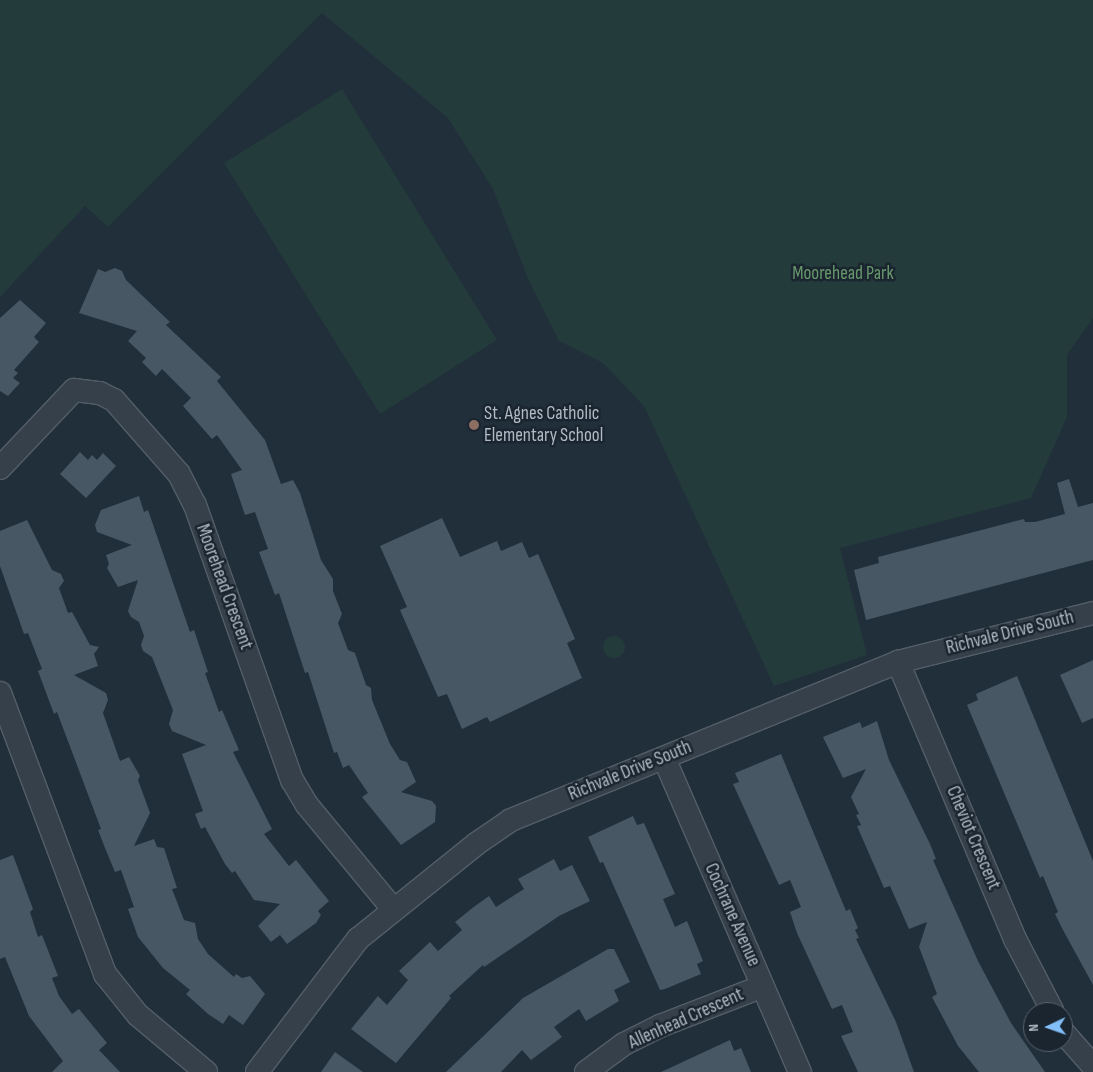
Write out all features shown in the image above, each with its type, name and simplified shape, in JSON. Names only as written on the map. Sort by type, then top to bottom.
[{"type":"street","name":"Moorehead Crescent","points":[[0,468],[74,390],[100,393],[114,400],[179,474],[194,504],[292,780],[307,805],[393,909]]},
{"type":"street","name":"Richvale Drive South","points":[[257,1072],[358,939],[393,909],[511,820],[898,662],[1093,613]]},
{"type":"street","name":"Cheviot Crescent","points":[[898,662],[1015,939],[1048,1002]]},
{"type":"street","points":[[0,693],[105,974],[138,1015],[206,1072]]},
{"type":"street","name":"Cochrane Avenue","points":[[664,758],[800,1072]]},
{"type":"street","name":"Allenhead Crescent","points":[[586,1072],[624,1044],[660,1026],[763,986]]},
{"type":"street","points":[[1073,1043],[1093,1066]]},
{"type":"green space","name":"Moorehead Park","points":[[0,0],[1093,0],[1093,318],[1067,355],[1067,417],[1031,498],[840,548],[867,655],[774,686],[644,406],[603,363],[559,341],[530,283],[493,189],[448,118],[322,13],[108,227],[85,206],[0,297]]},
{"type":"green space","points":[[342,89],[497,340],[380,414],[224,163]]},
{"type":"green space","points":[[610,636],[618,636],[625,643],[625,651],[618,658],[610,658],[603,651],[603,643]]},
{"type":"building","points":[[115,268],[122,271],[126,280],[170,322],[166,325],[221,377],[217,381],[265,440],[281,484],[293,480],[300,493],[321,560],[333,579],[333,591],[342,614],[338,623],[348,650],[355,653],[366,685],[371,688],[372,700],[390,744],[400,760],[407,762],[416,782],[401,792],[432,801],[436,806],[435,822],[401,845],[362,797],[368,793],[349,765],[343,768],[337,752],[334,753],[308,672],[305,673],[279,593],[275,595],[259,552],[268,549],[255,512],[245,515],[231,474],[242,470],[217,435],[212,439],[183,406],[191,398],[162,369],[156,376],[142,362],[146,358],[128,341],[137,331],[79,313],[98,269],[105,272]]},
{"type":"building","points":[[20,300],[46,323],[34,337],[39,342],[14,370],[18,373],[13,378],[20,383],[8,396],[0,391],[0,318]]},
{"type":"building","points":[[80,452],[88,460],[92,455],[97,460],[103,453],[116,466],[86,498],[60,474]]},
{"type":"building","points":[[1069,479],[1078,507],[1093,503],[1093,560],[866,620],[854,570],[879,563],[878,557],[1024,519],[1025,522],[1035,522],[1065,514],[1057,483]]},
{"type":"building","points":[[139,496],[144,512],[148,510],[190,632],[194,630],[208,672],[205,673],[219,712],[222,710],[239,750],[233,752],[272,829],[264,834],[289,866],[296,860],[329,901],[318,911],[321,915],[316,923],[287,944],[280,935],[271,942],[258,926],[280,904],[254,900],[235,871],[232,873],[225,864],[205,827],[201,829],[195,814],[203,811],[182,754],[206,745],[172,731],[169,724],[173,710],[152,657],[143,651],[141,645],[144,636],[139,622],[131,617],[128,611],[138,580],[118,587],[107,568],[109,564],[106,555],[132,545],[97,532],[95,525],[101,510]]},
{"type":"building","points":[[442,518],[460,557],[497,541],[501,551],[522,542],[529,558],[538,554],[575,639],[567,643],[582,678],[490,722],[487,717],[462,729],[447,694],[438,697],[400,610],[407,607],[380,546]]},
{"type":"building","points":[[27,520],[52,570],[61,574],[64,581],[59,588],[68,613],[72,612],[90,645],[99,647],[94,654],[98,666],[74,675],[106,693],[108,700],[103,713],[120,761],[129,757],[140,776],[138,780],[150,813],[134,846],[154,839],[157,847],[164,848],[177,888],[172,889],[184,920],[195,923],[198,939],[208,954],[234,977],[236,974],[242,978],[250,976],[265,994],[243,1025],[229,1015],[223,1024],[208,1014],[186,994],[190,990],[163,968],[138,937],[128,909],[134,907],[121,870],[115,872],[105,848],[98,830],[101,829],[57,712],[54,714],[38,671],[42,669],[28,633],[24,634],[0,566],[0,531]]},
{"type":"building","points":[[1093,660],[1093,718],[1082,723],[1060,675]]},
{"type":"building","points":[[1017,676],[1093,861],[1093,985],[1055,914],[1058,912],[1043,876],[1040,878],[967,705],[978,700],[976,694]]},
{"type":"building","points":[[877,721],[889,760],[930,844],[936,859],[933,860],[978,961],[1011,1023],[1023,1040],[1023,1052],[1031,1052],[1045,1072],[979,1072],[958,1046],[932,997],[937,994],[919,947],[927,922],[909,929],[890,886],[884,888],[857,826],[861,825],[856,815],[859,814],[851,797],[866,769],[843,778],[823,737],[860,722],[862,728]]},
{"type":"building","points":[[781,754],[846,911],[850,909],[858,928],[855,930],[859,938],[856,939],[896,1022],[914,1072],[858,1072],[841,1036],[853,1032],[842,1005],[832,1009],[797,933],[790,912],[801,907],[790,880],[779,885],[733,784],[739,782],[735,773]]},
{"type":"building","points":[[633,816],[637,825],[644,823],[675,894],[663,899],[675,927],[687,921],[703,961],[697,964],[701,974],[660,990],[603,862],[600,863],[588,837]]},
{"type":"building","points":[[13,855],[33,909],[30,912],[38,937],[42,935],[58,976],[52,978],[59,996],[72,1014],[79,1009],[107,1043],[99,1050],[120,1072],[52,1072],[63,1061],[29,1016],[5,957],[0,959],[0,860]]},
{"type":"building","points":[[554,859],[560,871],[572,865],[590,901],[559,916],[484,967],[483,965],[449,996],[451,998],[396,1063],[351,1029],[378,996],[387,1005],[408,980],[399,971],[430,942],[438,951],[462,930],[455,922],[475,906],[489,896],[496,907],[524,889],[518,879]]},
{"type":"building","points":[[608,949],[614,949],[630,982],[614,990],[619,1001],[586,1021],[579,1009],[554,1027],[562,1037],[531,1060],[522,1050],[501,1072],[446,1072],[523,998]]},
{"type":"building","points":[[730,1040],[734,1051],[741,1048],[751,1072],[661,1072]]},
{"type":"building","points":[[335,1052],[363,1072],[321,1072]]},
{"type":"place","name":"St. Agnes Catholic Elementary School","points":[[474,425]]}]
